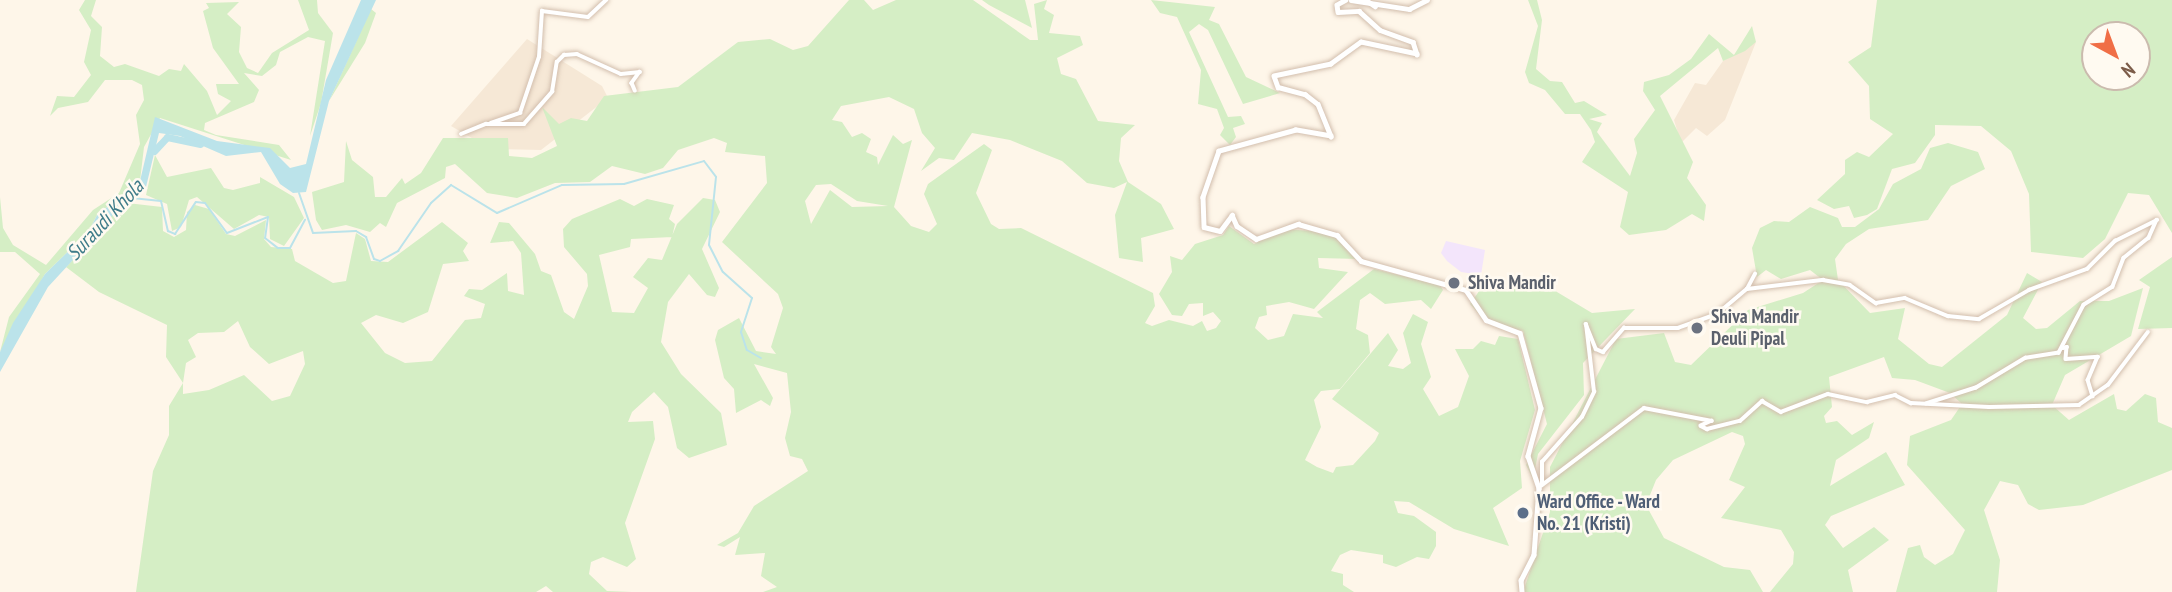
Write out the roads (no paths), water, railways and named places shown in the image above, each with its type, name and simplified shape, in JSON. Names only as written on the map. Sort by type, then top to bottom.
[{"type":"street","points":[[461,134],[520,113],[539,57],[542,10],[588,17],[606,0]]},
{"type":"street","points":[[1427,0],[1413,8],[1375,6],[1348,0],[1337,5],[1338,12],[1359,11],[1380,30],[1413,43],[1417,54],[1361,42],[1340,61],[1271,79],[1278,87],[1305,94],[1318,104],[1331,136],[1296,130],[1219,151],[1203,197],[1204,227],[1220,231],[1232,215],[1237,226],[1256,239],[1298,224],[1337,235],[1362,261],[1466,290],[1486,320],[1520,332],[1541,408],[1528,456],[1540,487]]},
{"type":"street","points":[[1366,0],[1375,6]]},
{"type":"street","points":[[486,124],[524,124],[552,92],[557,62],[564,55],[577,54],[621,74],[640,72],[632,83],[635,90]]},
{"type":"street","points":[[1747,289],[1823,279],[1850,285],[1876,303],[1905,298],[1948,316],[1979,319],[2029,290],[2087,269],[2115,241],[2154,219],[2157,227],[2124,258],[2113,287],[2084,305],[2063,348],[2052,356],[2026,358],[1976,388],[1926,404]]},
{"type":"street","points":[[1522,592],[1521,580],[1534,555],[1542,462],[1582,417],[1594,392],[1586,324],[1596,348],[1603,352],[1624,328],[1678,328],[1708,318],[1747,289],[1755,274]]},
{"type":"street","points":[[1540,487],[1644,408],[1712,421],[1701,426],[1707,429],[1740,421],[1762,401],[1781,412],[1831,394],[1867,402],[1895,395],[1926,404],[2066,408],[2093,396],[2138,351],[2148,332]]},
{"type":"street","points":[[2063,348],[2067,347],[2066,359],[2098,357],[2088,380],[2093,396]]},
{"type":"water","points":[[361,0],[376,0],[329,101],[306,192],[293,193],[280,184],[261,152],[226,156],[180,136],[159,133],[146,187],[100,223],[96,235],[48,287],[0,372],[0,352],[13,323],[45,274],[89,231],[97,215],[140,181],[155,117],[217,141],[270,148],[290,168],[306,164],[326,80]]},
{"type":"waterway","name":"Suraudi Khola","points":[[154,151],[167,137],[200,144]]},
{"type":"waterway","points":[[299,193],[313,233],[356,231],[366,237],[374,259],[380,261],[398,251],[431,203],[451,185],[497,213],[562,185],[624,184],[704,161],[716,177],[709,245],[723,272],[752,298],[741,332],[747,350],[761,358]]},
{"type":"waterway","points":[[132,198],[161,201],[168,231],[175,234],[196,202],[205,203],[227,233],[268,217],[265,238],[278,248],[290,248],[305,220]]},
{"type":"waterway","name":"Suraudi Khola","points":[[94,233],[110,212]]},
{"type":"place","name":"Shiva Mandir","points":[[1454,283]]},
{"type":"place","name":"Shiva Mandir Deuli Pipal","points":[[1697,328]]},
{"type":"place","name":"Ward Office - Ward No. 21 (Kristi)","points":[[1523,513]]}]
